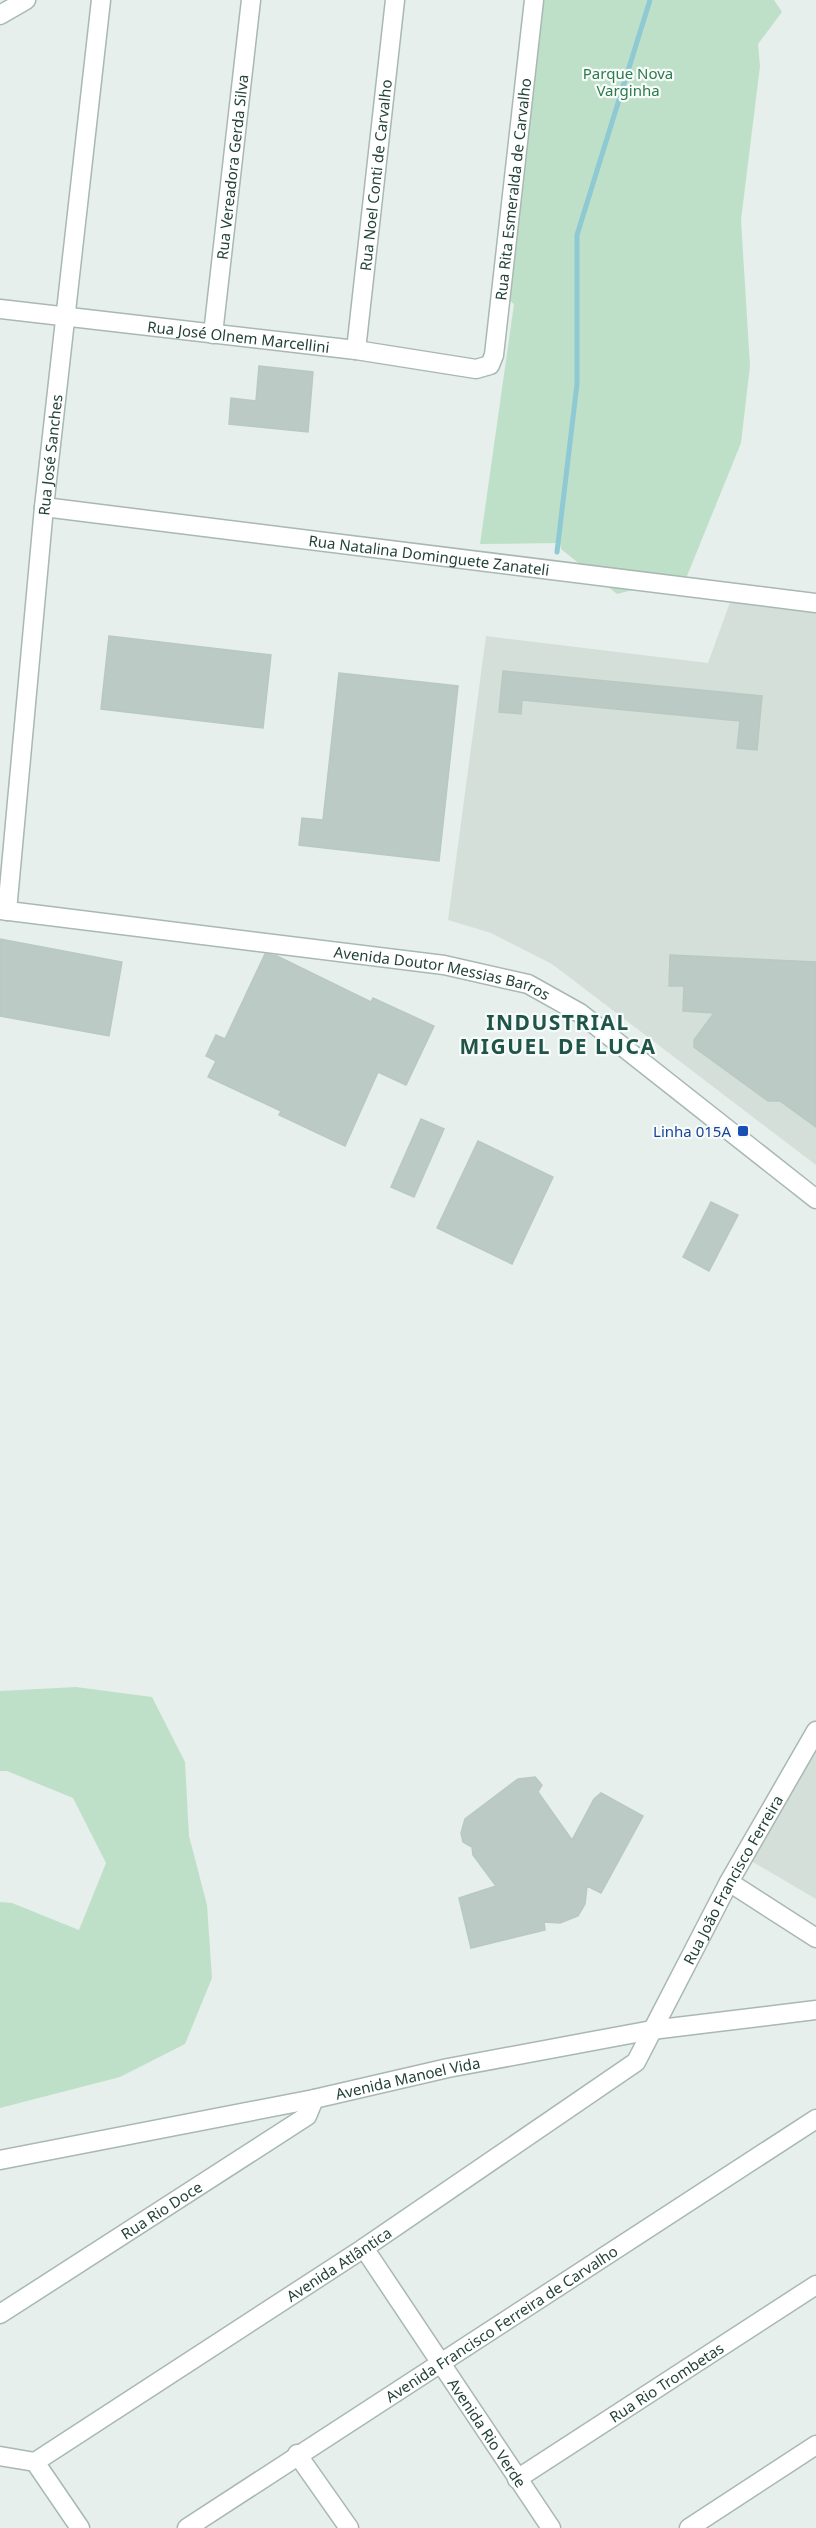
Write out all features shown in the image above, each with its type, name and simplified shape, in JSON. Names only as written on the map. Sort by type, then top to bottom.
[{"type":"street","points":[[0,15],[26,0]]},
{"type":"street","name":"Rua José Sanches","points":[[3,910],[44,507],[101,0]]},
{"type":"street","name":"Rua Vereadora Gerda Silva","points":[[213,334],[251,0]]},
{"type":"street","name":"Rua Noel Conti de Carvalho","points":[[356,350],[395,0]]},
{"type":"street","name":"Rua Rita Esmeralda de Carvalho","points":[[476,369],[490,364],[494,355],[534,0]]},
{"type":"street","name":"Rua José Olnem Marcellini","points":[[0,309],[356,350],[476,369]]},
{"type":"street","name":"Rua Natalina Dominguete Zanateli","points":[[44,507],[816,603]]},
{"type":"street","name":"Avenida Doutor Messias Barros","points":[[3,910],[444,965],[528,984],[580,1013],[816,1199]]},
{"type":"street","name":"Rua João Francisco Ferreira","points":[[652,2030],[729,1882],[816,1731]]},
{"type":"street","points":[[729,1882],[816,1938]]},
{"type":"street","name":"Avenida Manoel Vida","points":[[0,2160],[314,2100],[448,2068],[652,2030],[816,2010]]},
{"type":"street","name":"Avenida Atlântica","points":[[35,2462],[364,2248],[636,2062],[652,2030]]},
{"type":"street","name":"Rua Rio Doce","points":[[0,2314],[308,2116],[314,2100]]},
{"type":"street","name":"Avenida Francisco Ferreira de Carvalho","points":[[187,2528],[297,2454],[440,2364],[816,2119]]},
{"type":"street","name":"Avenida Rio Verde","points":[[364,2248],[550,2528]]},
{"type":"street","name":"Rua Rio Trombetas","points":[[517,2479],[816,2285]]},
{"type":"street","points":[[689,2528],[816,2445]]},
{"type":"street","points":[[297,2454],[349,2528]]},
{"type":"street","points":[[0,2456],[35,2462],[80,2528]]},
{"type":"shaded area","points":[[733,594],[816,602],[816,1165],[552,964],[491,933],[448,920],[486,636],[708,663]]},
{"type":"shaded area","points":[[816,1724],[816,1899],[746,1858]]},
{"type":"green space","name":"Parque Nova Varginha","points":[[527,0],[774,0],[782,12],[758,44],[760,66],[741,220],[750,366],[741,443],[687,576],[617,594],[561,549],[560,543],[480,544],[514,304],[506,298],[515,239],[507,157],[519,42]]},
{"type":"green space","points":[[76,1687],[152,1697],[185,1762],[189,1836],[207,1905],[212,1978],[185,2044],[120,2077],[0,2108],[0,1902],[12,1903],[79,1930],[106,1863],[73,1798],[7,1771],[0,1771],[0,1691]]},
{"type":"building","points":[[259,366],[313,372],[308,432],[229,424],[231,398],[256,401]]},
{"type":"building","points":[[109,636],[271,655],[263,728],[101,709]]},
{"type":"building","points":[[503,671],[762,696],[757,750],[737,748],[740,721],[522,700],[521,714],[499,712]]},
{"type":"building","points":[[339,673],[458,686],[439,861],[299,845],[302,818],[323,820]]},
{"type":"building","points":[[0,939],[122,962],[109,1036],[0,1016]]},
{"type":"building","points":[[265,954],[277,956],[371,1002],[373,998],[434,1026],[406,1085],[378,1072],[345,1146],[279,1115],[281,1111],[208,1077],[216,1061],[206,1056],[216,1035],[225,1039]]},
{"type":"building","points":[[670,955],[816,962],[816,1127],[780,1101],[768,1101],[694,1047],[694,1040],[714,1013],[683,1011],[684,986],[669,986]]},
{"type":"building","points":[[421,1119],[444,1129],[414,1197],[391,1187]]},
{"type":"building","points":[[478,1141],[553,1177],[512,1264],[437,1228]]},
{"type":"building","points":[[711,1202],[738,1215],[709,1271],[683,1257]]},
{"type":"building","points":[[535,1777],[542,1785],[538,1792],[572,1840],[594,1799],[601,1793],[643,1816],[601,1893],[587,1886],[585,1904],[578,1916],[560,1923],[544,1922],[545,1930],[471,1948],[459,1898],[496,1886],[473,1855],[472,1847],[463,1842],[461,1833],[465,1819],[518,1779]]},
{"type":"waterway","points":[[557,552],[577,384],[577,235],[650,0]]},
{"type":"place","name":"Linha 015A","points":[[743,1131]]},
{"type":"district","name":"INDUSTRIAL MIGUEL DE LUCA","points":[[558,1034]]}]
